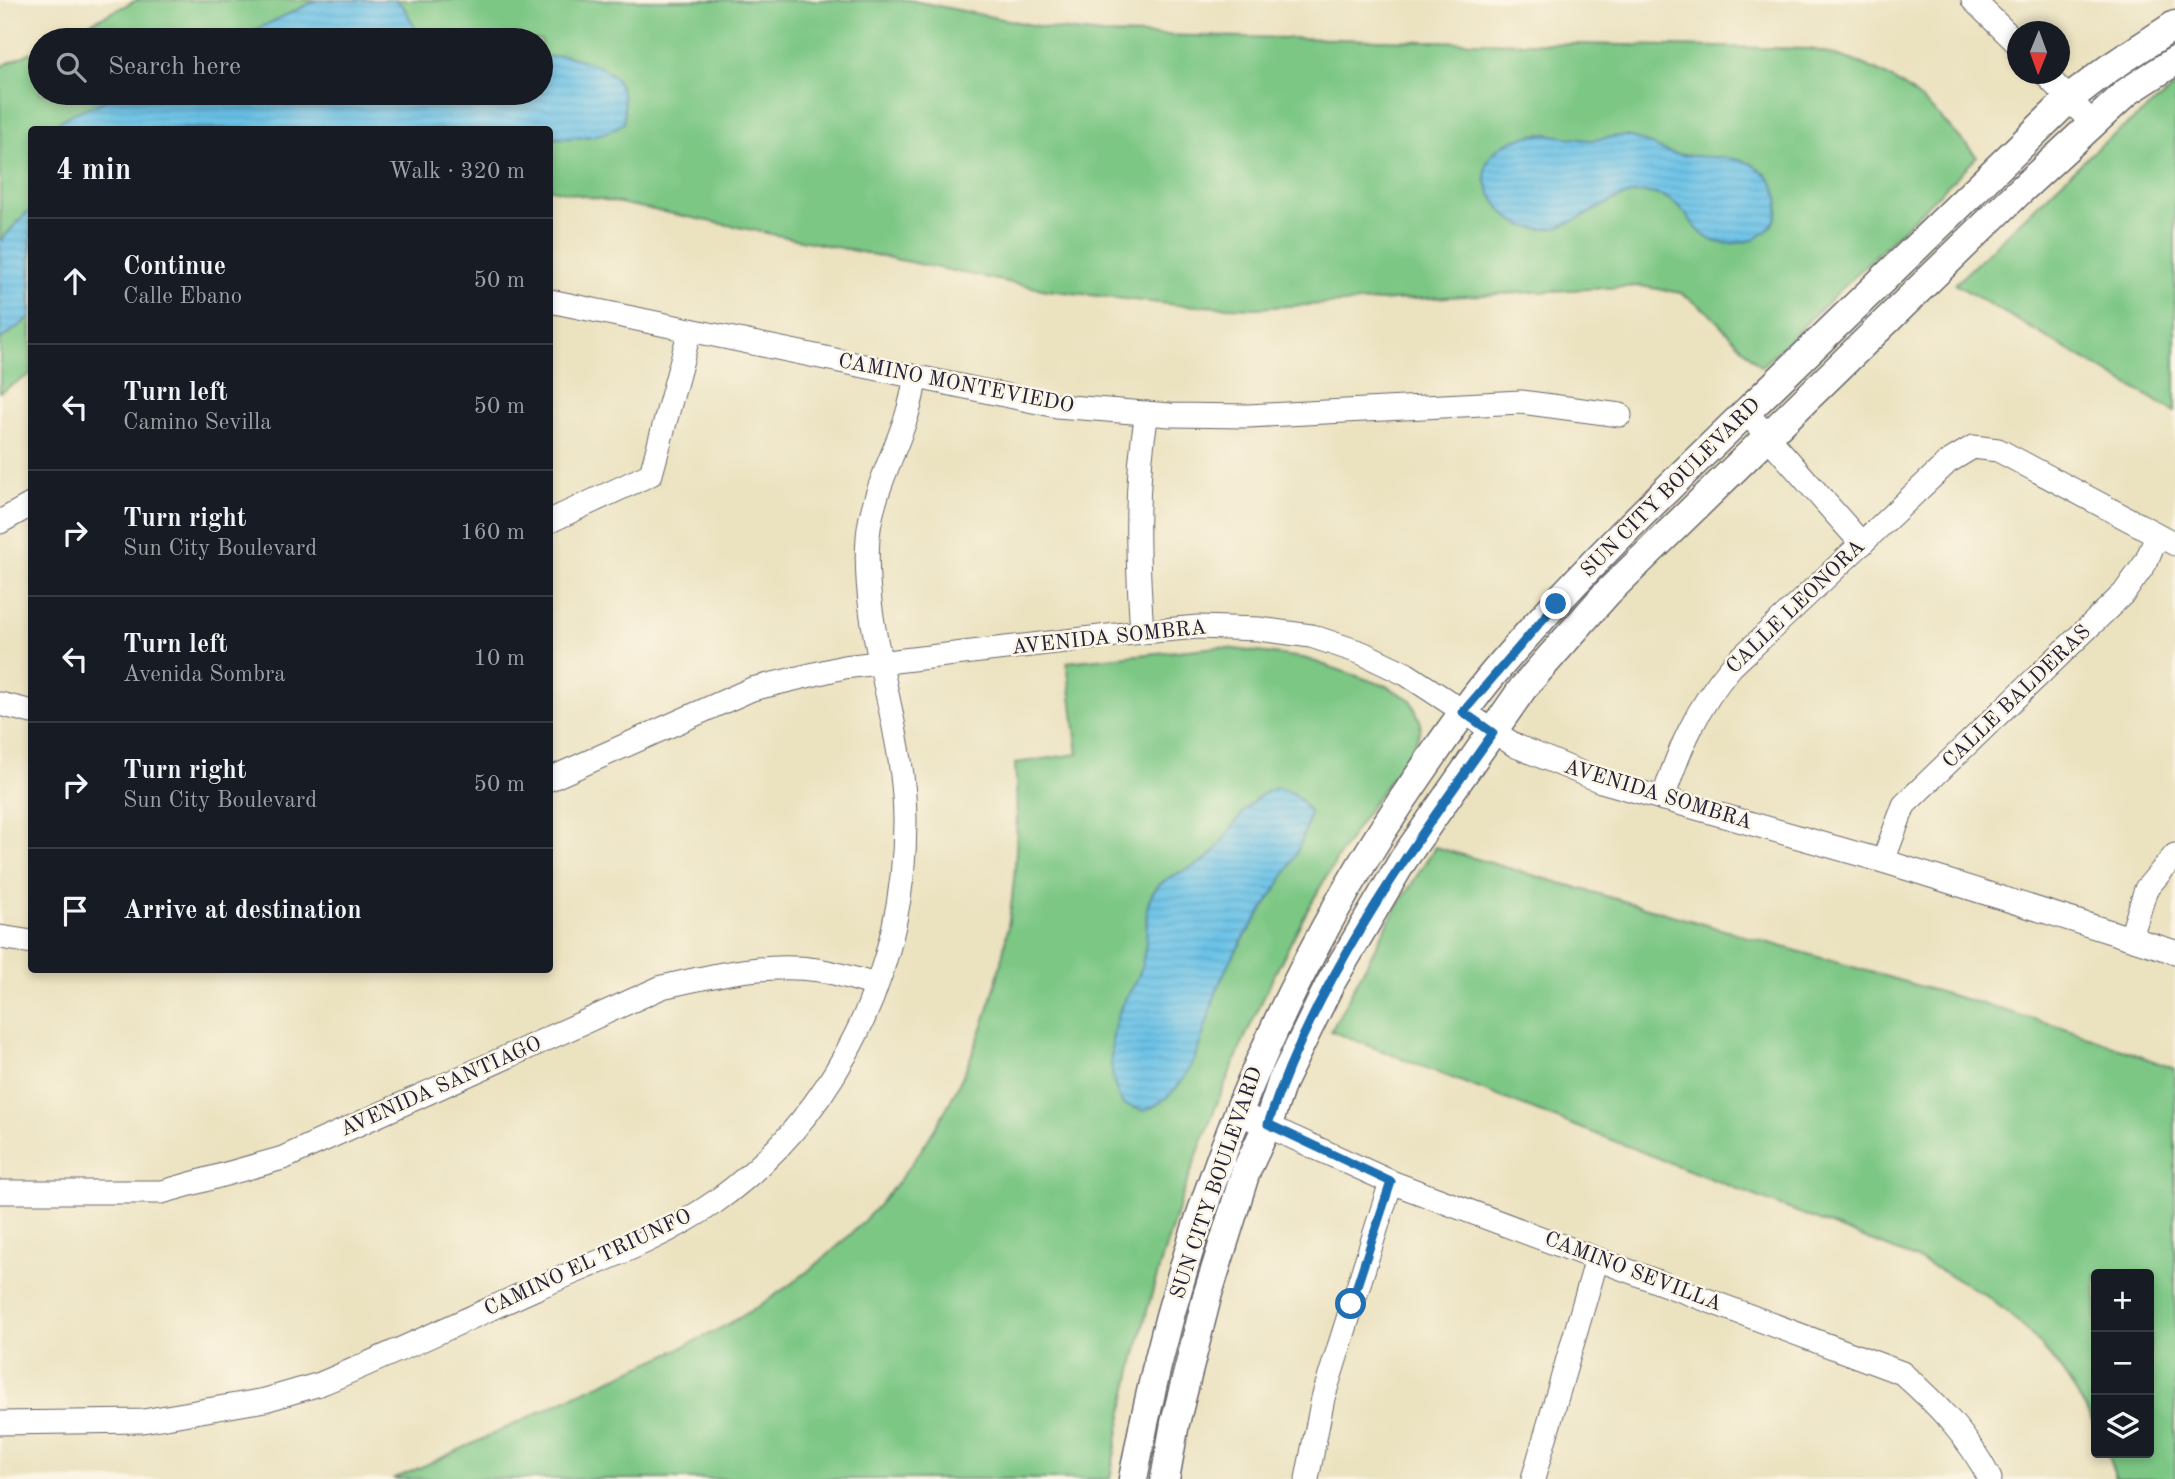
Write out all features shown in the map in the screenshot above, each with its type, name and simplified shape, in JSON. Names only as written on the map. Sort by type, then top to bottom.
[{"type":"street","points":[[1973,0],[2007,33]]},
{"type":"street","name":"SUN CITY BOULEVARD","points":[[1133,1479],[1154,1374],[1191,1243],[1237,1112],[1300,973],[1377,836],[1463,712],[1493,675],[1633,521],[2069,99],[2108,69],[2175,25]]},
{"type":"street","name":"SUN CITY BOULEVARD","points":[[1165,1479],[1175,1423],[1208,1293],[1246,1171],[1268,1124],[1282,1082],[1337,972],[1403,860],[1523,688],[1607,593],[2093,124],[2127,92],[2175,61]]},
{"type":"street","points":[[2055,84],[2093,124]]},
{"type":"street","name":"CAMINO MONTEVIEDO","points":[[553,302],[1057,406],[1147,413],[1261,415],[1521,402],[1620,415]]},
{"type":"street","points":[[553,520],[650,474],[691,330]]},
{"type":"street","name":"CAMINO EL TRIUNFO","points":[[0,1423],[143,1421],[204,1413],[276,1397],[362,1366],[654,1236],[713,1203],[767,1160],[810,1113],[844,1059],[866,1017],[888,950],[898,893],[905,825],[897,731],[869,594],[868,532],[889,461],[912,402],[915,377]]},
{"type":"street","points":[[1746,412],[1862,544]]},
{"type":"street","points":[[1142,632],[1136,544],[1139,459],[1147,413]]},
{"type":"street","name":"CALLE LEONORA","points":[[1662,799],[1683,740],[1710,692],[1731,667],[1948,462],[1973,447],[1998,450],[2166,539]]},
{"type":"street","points":[[0,522],[28,506]]},
{"type":"street","name":"CALLE BALDERAS","points":[[1883,861],[1904,805],[2124,593],[2166,539]]},
{"type":"street","name":"AVENIDA SOMBRA","points":[[553,778],[752,689],[844,667],[1142,632],[1198,627],[1259,629],[1311,636],[1362,653],[1406,674],[1516,746],[1601,781],[1883,861],[2175,952]]},
{"type":"street","points":[[0,704],[28,711]]},
{"type":"street","points":[[2130,937],[2146,889],[2175,855]]},
{"type":"street","points":[[0,937],[28,941]]},
{"type":"street","name":"AVENIDA SANTIAGO","points":[[0,1192],[162,1192],[235,1174],[283,1158],[662,987],[717,974],[779,969],[817,970],[876,985]]},
{"type":"street","name":"CAMINO SEVILLA","points":[[1237,1112],[1391,1182],[1902,1373],[1937,1404],[1975,1448],[1990,1479]]},
{"type":"street","points":[[1307,1479],[1323,1398],[1391,1182]]},
{"type":"street","points":[[1533,1479],[1597,1259]]},
{"type":"green space","points":[[137,0],[909,0],[1047,28],[1102,34],[1810,49],[1863,64],[1904,86],[1940,117],[1977,157],[1761,367],[1708,312],[1681,293],[1640,286],[1254,308],[1176,305],[1047,290],[553,190],[553,126],[28,126],[28,376],[0,392],[0,67],[28,54],[28,105],[553,105],[553,28],[80,28]]},
{"type":"green space","points":[[2175,87],[2175,412],[1955,284],[2096,149]]},
{"type":"green space","points":[[1218,647],[1304,658],[1386,686],[1411,700],[1421,723],[1420,732],[1405,759],[1348,842],[1307,911],[1241,1047],[1212,1116],[1162,1259],[1124,1405],[1110,1479],[393,1479],[670,1353],[736,1320],[824,1258],[881,1202],[927,1140],[964,1073],[991,1001],[1008,925],[1016,845],[1015,763],[1078,754],[1067,662]]},
{"type":"green space","points":[[1435,847],[2062,1027],[2175,1069],[2175,1479],[2116,1479],[2109,1458],[2154,1458],[2154,1269],[2091,1269],[2091,1420],[2063,1373],[2035,1339],[2003,1309],[1954,1277],[1920,1260],[1331,1031],[1393,914]]},
{"type":"water","points":[[317,0],[395,0],[403,6],[415,28],[259,28]]},
{"type":"water","points":[[563,55],[603,68],[612,74],[622,93],[624,123],[598,135],[569,138],[553,138],[553,126],[57,126],[75,112],[94,105],[553,105],[553,56]]},
{"type":"water","points":[[1547,134],[1589,140],[1626,136],[1676,154],[1744,161],[1756,166],[1775,187],[1778,202],[1776,218],[1767,230],[1754,239],[1726,243],[1713,241],[1696,228],[1674,202],[1662,196],[1644,193],[1626,195],[1559,227],[1541,229],[1522,225],[1507,215],[1495,201],[1487,185],[1485,172],[1488,161],[1495,151],[1505,144]]},
{"type":"water","points":[[28,211],[28,319],[0,340],[0,241]]},
{"type":"water","points":[[1277,788],[1296,796],[1310,813],[1304,836],[1294,857],[1222,978],[1197,1052],[1183,1080],[1163,1101],[1144,1111],[1123,1104],[1114,1082],[1112,1043],[1121,1007],[1141,968],[1150,898],[1167,879],[1208,858],[1249,806],[1266,792]]},
{"type":"route","points":[[1351,1304],[1391,1182],[1268,1124],[1282,1082],[1331,984],[1403,860],[1493,733],[1463,712],[1556,604]]}]
